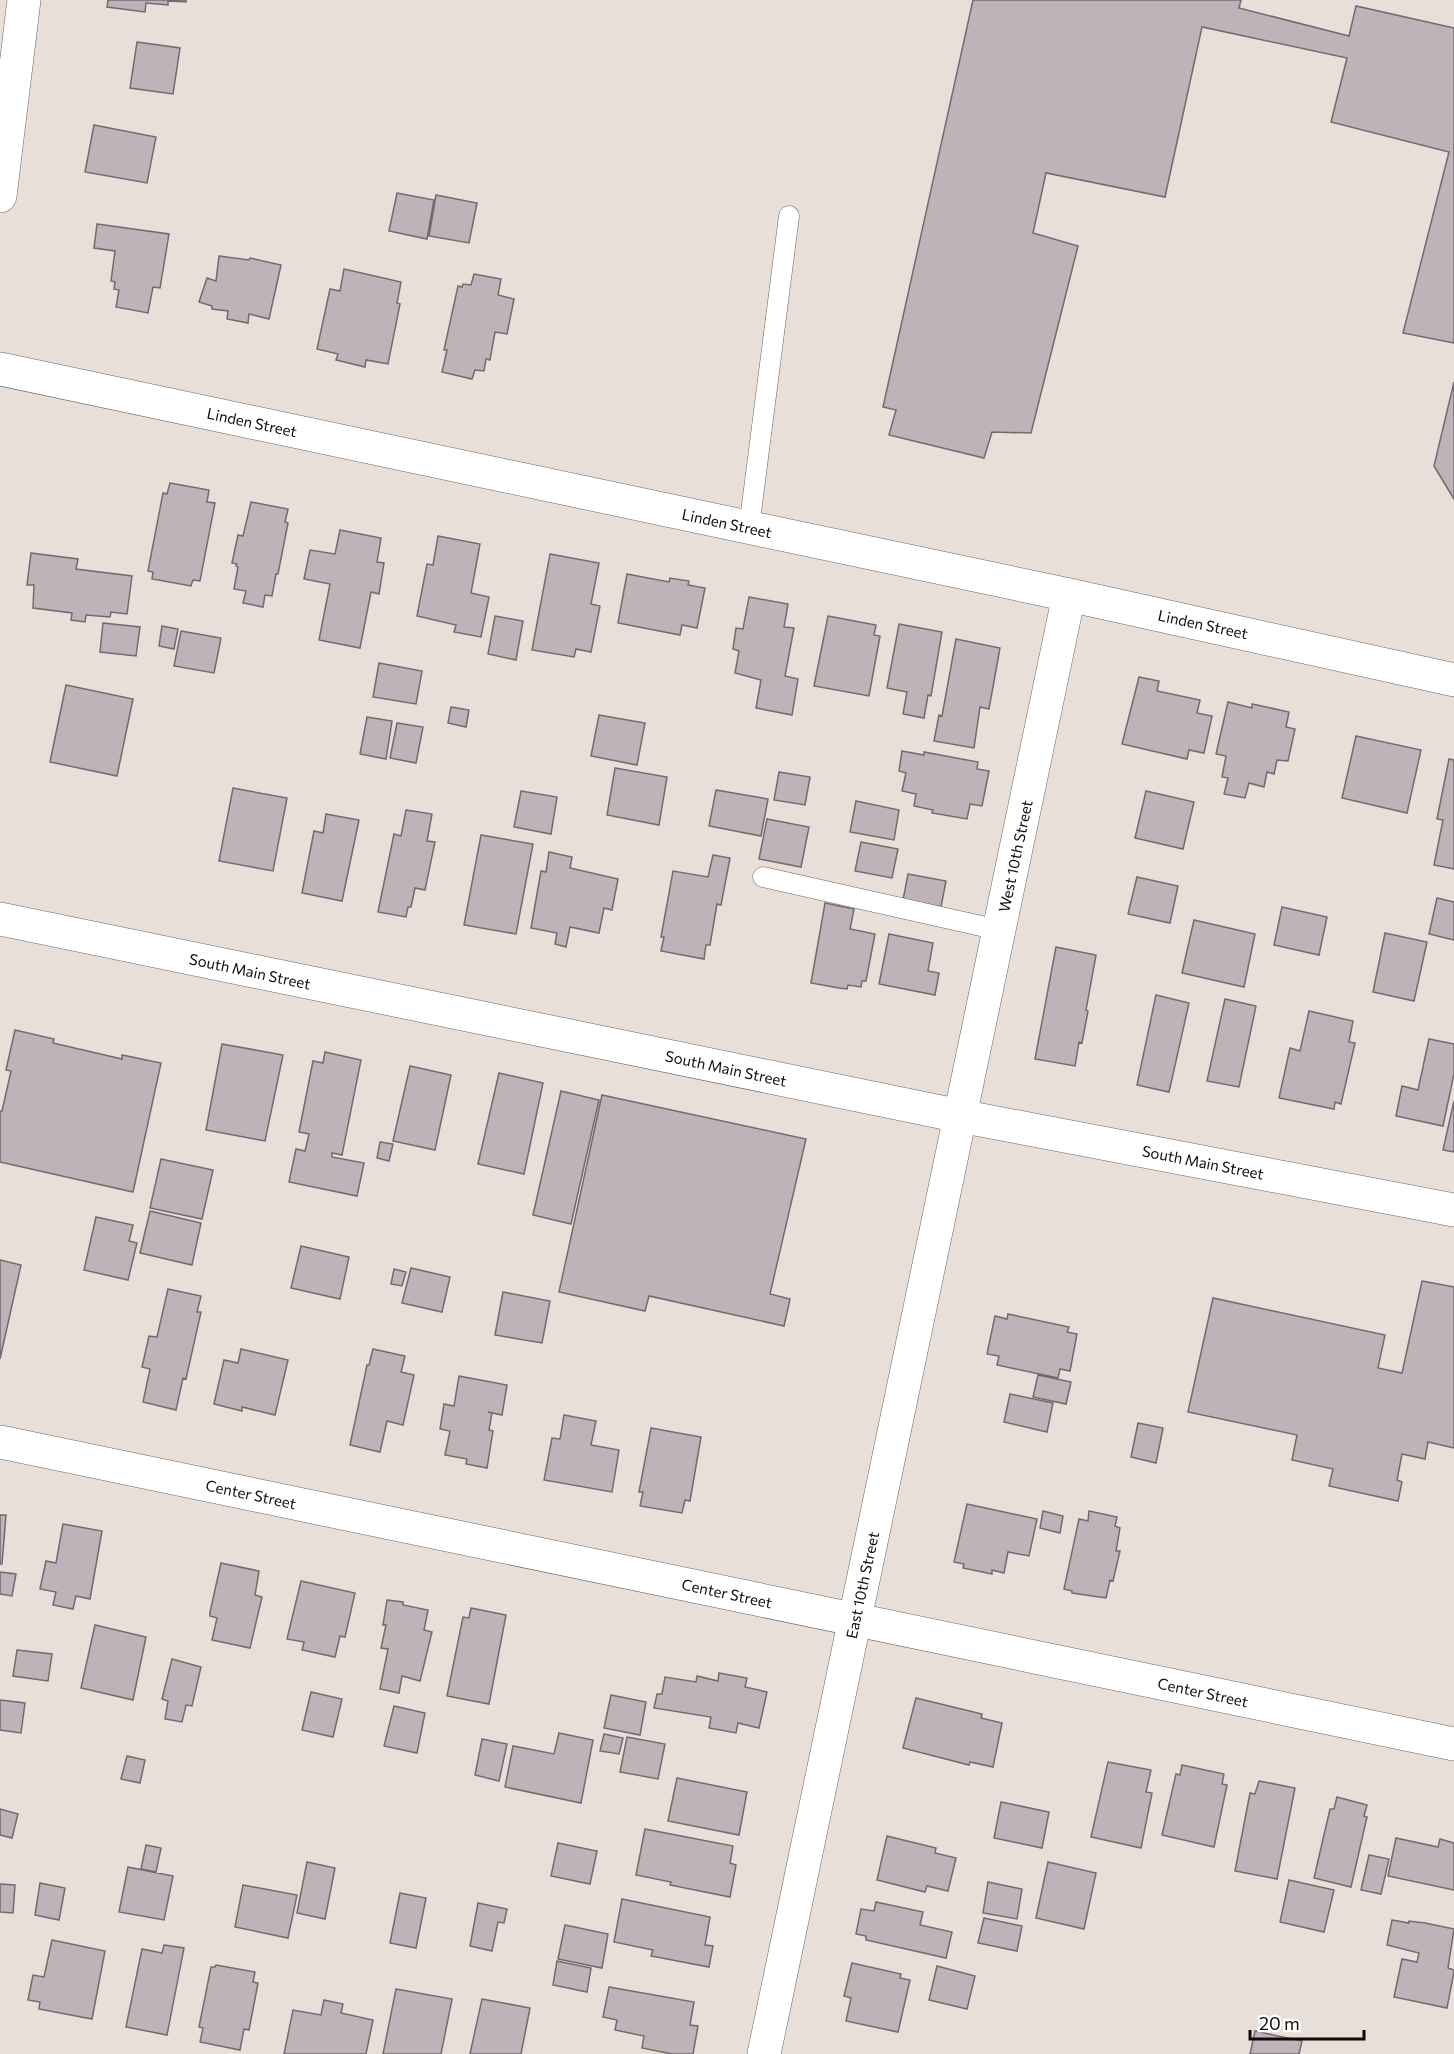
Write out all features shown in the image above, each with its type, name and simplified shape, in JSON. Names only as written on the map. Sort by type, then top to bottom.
[{"type":"street","points":[[0,196],[24,0]]},
{"type":"street","name":"Linden Street","points":[[0,369],[1069,595],[1454,680]]},
{"type":"street","name":"West 10th Street","points":[[960,1116],[1069,595]]},
{"type":"street","name":"South Main Street","points":[[0,919],[960,1116],[1454,1210]]},
{"type":"street","name":"East 10th Street","points":[[764,2054],[960,1116]]},
{"type":"street","name":"Center Street","points":[[0,1442],[1454,1744]]},
{"type":"lane","points":[[748,528],[789,216]]},
{"type":"lane","points":[[763,877],[999,930]]},
{"type":"building","points":[[108,0],[186,0],[186,2],[168,1],[168,5],[146,3],[145,12],[107,7]]},
{"type":"building","points":[[973,0],[1241,0],[1239,8],[1349,36],[1356,6],[1454,28],[1454,343],[1403,333],[1449,152],[1331,122],[1347,58],[1202,27],[1165,197],[1046,173],[1033,233],[1078,246],[1031,433],[992,432],[984,458],[889,435],[896,410],[883,407]]},
{"type":"building","points":[[137,42],[180,48],[173,94],[130,88]]},
{"type":"building","points":[[94,125],[156,137],[147,183],[85,172]]},
{"type":"building","points":[[397,193],[434,200],[427,239],[389,231]]},
{"type":"building","points":[[436,195],[477,203],[469,243],[429,236]]},
{"type":"building","points":[[97,224],[169,234],[160,288],[153,287],[148,313],[116,307],[119,290],[114,289],[115,282],[111,281],[115,251],[94,248]]},
{"type":"building","points":[[219,256],[249,260],[250,258],[281,265],[269,319],[249,314],[248,323],[227,319],[228,311],[212,309],[212,306],[199,302],[207,278],[216,281]]},
{"type":"building","points":[[344,269],[401,282],[397,303],[400,304],[388,364],[366,360],[365,367],[336,360],[338,354],[317,349],[330,289],[340,291]]},
{"type":"building","points":[[474,274],[501,279],[498,295],[514,299],[507,334],[495,332],[490,360],[486,359],[484,371],[475,370],[472,379],[442,372],[447,350],[444,350],[458,286],[471,285]]},
{"type":"building","points":[[1454,382],[1454,499],[1434,466]]},
{"type":"building","points":[[170,483],[209,490],[207,502],[215,503],[200,581],[193,580],[191,586],[152,579],[153,572],[148,571],[163,493],[167,494]]},
{"type":"building","points":[[251,502],[288,509],[285,522],[288,523],[278,574],[276,574],[272,596],[265,595],[263,607],[243,603],[246,591],[234,589],[238,567],[237,564],[232,563],[238,535],[243,536]]},
{"type":"building","points":[[340,530],[381,538],[377,562],[384,563],[379,594],[371,592],[360,648],[319,640],[330,584],[304,579],[310,550],[335,554]]},
{"type":"building","points":[[438,536],[480,544],[471,593],[489,597],[481,637],[454,632],[456,625],[417,616],[427,564],[433,565]]},
{"type":"building","points":[[31,553],[78,559],[76,569],[132,576],[127,614],[111,612],[110,617],[86,615],[85,622],[71,620],[72,613],[33,608],[34,585],[27,585]]},
{"type":"building","points":[[550,554],[599,563],[591,604],[600,606],[591,652],[576,649],[574,657],[532,650]]},
{"type":"building","points":[[627,574],[669,582],[670,578],[689,581],[688,585],[705,588],[697,628],[682,625],[680,635],[618,623]]},
{"type":"building","points":[[749,597],[788,604],[784,627],[794,628],[785,676],[798,679],[792,715],[756,708],[761,680],[735,673],[739,651],[733,649],[736,628],[743,629]]},
{"type":"building","points":[[495,616],[523,621],[516,660],[488,654]]},
{"type":"building","points":[[828,616],[876,625],[874,635],[880,636],[869,696],[814,686]]},
{"type":"building","points":[[103,623],[140,627],[136,656],[100,652]]},
{"type":"building","points":[[899,624],[942,632],[931,696],[928,695],[924,718],[903,714],[907,692],[887,688]]},
{"type":"building","points":[[162,626],[178,629],[174,649],[159,646]]},
{"type":"building","points":[[181,631],[221,638],[214,673],[174,666]]},
{"type":"building","points":[[956,639],[1000,648],[989,709],[980,707],[974,748],[934,741],[939,715],[942,716]]},
{"type":"building","points":[[379,663],[422,671],[416,704],[373,697]]},
{"type":"building","points":[[1139,677],[1159,681],[1157,691],[1200,700],[1197,713],[1212,716],[1204,753],[1189,750],[1187,759],[1122,744]]},
{"type":"building","points":[[66,685],[133,699],[117,776],[50,762]]},
{"type":"building","points":[[1228,702],[1252,708],[1252,704],[1289,712],[1286,727],[1295,729],[1288,761],[1277,760],[1274,774],[1267,772],[1264,787],[1249,783],[1245,798],[1224,794],[1228,778],[1222,777],[1226,756],[1216,754]]},
{"type":"building","points":[[451,707],[469,710],[466,727],[448,723]]},
{"type":"building","points":[[599,715],[645,723],[637,765],[591,756]]},
{"type":"building","points":[[367,717],[392,721],[386,759],[360,754]]},
{"type":"building","points":[[397,723],[423,727],[416,763],[390,758]]},
{"type":"building","points":[[1356,736],[1421,750],[1407,813],[1342,798]]},
{"type":"building","points":[[902,751],[924,755],[924,752],[978,762],[977,769],[989,771],[982,806],[970,804],[967,819],[932,813],[933,810],[914,806],[916,794],[902,791],[906,773],[899,771]]},
{"type":"building","points":[[1449,759],[1454,760],[1454,869],[1434,865],[1443,820],[1437,819]]},
{"type":"building","points":[[615,768],[667,777],[659,825],[607,815]]},
{"type":"building","points":[[779,772],[810,777],[805,805],[774,800]]},
{"type":"building","points":[[233,788],[287,798],[273,871],[219,861]]},
{"type":"building","points":[[716,790],[768,799],[761,836],[709,826]]},
{"type":"building","points":[[521,791],[557,797],[551,834],[514,827]]},
{"type":"building","points":[[1146,791],[1194,802],[1183,849],[1135,838]]},
{"type":"building","points":[[856,801],[899,810],[894,840],[850,832]]},
{"type":"building","points":[[406,810],[432,814],[427,841],[435,842],[425,890],[415,888],[411,907],[408,907],[406,917],[378,912],[394,834],[401,836]]},
{"type":"building","points":[[326,814],[359,820],[342,901],[302,893],[314,831],[323,833]]},
{"type":"building","points":[[767,819],[809,827],[801,867],[759,859]]},
{"type":"building","points":[[481,835],[533,844],[516,934],[464,925]]},
{"type":"building","points":[[861,842],[898,849],[892,878],[855,871]]},
{"type":"building","points":[[549,852],[572,857],[570,868],[618,879],[612,910],[604,908],[599,933],[570,927],[566,947],[555,944],[557,933],[531,928],[541,871],[546,872]]},
{"type":"building","points":[[713,855],[730,858],[721,905],[717,904],[710,945],[706,945],[704,959],[661,951],[664,937],[661,937],[673,871],[708,877]]},
{"type":"building","points":[[908,874],[946,881],[941,907],[903,900]]},
{"type":"building","points":[[1137,877],[1178,886],[1170,923],[1128,914]]},
{"type":"building","points":[[1437,898],[1454,902],[1454,940],[1429,934]]},
{"type":"building","points":[[825,903],[854,909],[850,929],[875,934],[866,981],[862,981],[861,987],[848,985],[847,989],[811,983]]},
{"type":"building","points":[[1282,907],[1327,917],[1319,955],[1274,945]]},
{"type":"building","points":[[1194,920],[1255,934],[1244,987],[1182,973]]},
{"type":"building","points":[[1385,933],[1427,942],[1414,1001],[1373,992]]},
{"type":"building","points":[[889,934],[933,943],[928,971],[939,973],[935,995],[879,984]]},
{"type":"building","points":[[1056,947],[1096,955],[1082,1043],[1079,1042],[1075,1066],[1035,1059]]},
{"type":"building","points":[[1156,995],[1189,1003],[1169,1092],[1137,1085]]},
{"type":"building","points":[[1225,999],[1256,1006],[1239,1087],[1207,1081]]},
{"type":"building","points":[[1309,1011],[1353,1021],[1349,1042],[1355,1043],[1341,1104],[1335,1102],[1334,1109],[1279,1098],[1290,1048],[1300,1051]]},
{"type":"building","points":[[15,1030],[54,1039],[53,1043],[122,1059],[122,1055],[161,1063],[133,1192],[0,1162],[0,1111],[2,1111],[11,1071],[6,1070]]},
{"type":"building","points":[[1429,1039],[1454,1044],[1454,1074],[1443,1126],[1396,1116],[1402,1086],[1418,1090]]},
{"type":"building","points":[[222,1044],[283,1055],[265,1141],[206,1130]]},
{"type":"building","points":[[325,1052],[361,1060],[342,1155],[332,1153],[332,1157],[364,1163],[357,1196],[289,1182],[296,1149],[305,1151],[309,1134],[299,1132],[313,1061],[323,1063]]},
{"type":"building","points":[[410,1066],[451,1075],[435,1150],[393,1141]]},
{"type":"building","points":[[499,1073],[543,1083],[524,1174],[478,1164]]},
{"type":"building","points":[[561,1091],[599,1100],[571,1224],[533,1215]]},
{"type":"building","points":[[602,1095],[806,1139],[770,1294],[790,1299],[784,1326],[649,1296],[645,1311],[559,1292]]},
{"type":"building","points":[[1454,1101],[1454,1152],[1443,1150]]},
{"type":"building","points":[[380,1142],[393,1144],[389,1161],[377,1158]]},
{"type":"building","points":[[161,1159],[213,1170],[202,1219],[150,1208]]},
{"type":"building","points":[[150,1211],[201,1223],[192,1265],[140,1253]]},
{"type":"building","points":[[96,1217],[133,1225],[129,1241],[137,1243],[128,1280],[84,1270]]},
{"type":"building","points":[[301,1246],[349,1257],[340,1299],[291,1288]]},
{"type":"building","points":[[0,1260],[21,1265],[0,1359]]},
{"type":"building","points":[[411,1268],[450,1277],[442,1312],[402,1303]]},
{"type":"building","points":[[394,1269],[406,1272],[402,1286],[391,1284]]},
{"type":"building","points":[[1422,1281],[1454,1287],[1454,1448],[1428,1442],[1425,1459],[1402,1454],[1397,1480],[1402,1482],[1398,1501],[1329,1486],[1333,1469],[1292,1460],[1297,1435],[1188,1412],[1213,1298],[1385,1335],[1378,1368],[1402,1373]]},
{"type":"building","points":[[168,1289],[201,1296],[197,1312],[201,1312],[186,1379],[183,1378],[176,1410],[143,1402],[150,1369],[142,1367],[149,1336],[157,1337]]},
{"type":"building","points":[[503,1292],[550,1301],[542,1343],[495,1335]]},
{"type":"building","points":[[1008,1314],[1069,1327],[1067,1332],[1077,1334],[1070,1371],[1060,1369],[1058,1378],[997,1365],[999,1356],[987,1354],[995,1316],[1007,1319]]},
{"type":"building","points":[[241,1349],[288,1360],[275,1415],[242,1407],[242,1411],[214,1404],[224,1360],[238,1363]]},
{"type":"building","points":[[373,1349],[405,1356],[401,1372],[414,1375],[403,1425],[387,1421],[380,1452],[350,1445],[367,1365],[369,1365]]},
{"type":"building","points":[[1038,1375],[1071,1382],[1066,1404],[1033,1397]]},
{"type":"building","points":[[459,1376],[507,1385],[502,1415],[488,1412],[492,1413],[489,1430],[493,1431],[487,1468],[466,1464],[467,1459],[445,1455],[450,1431],[440,1429],[444,1404],[454,1406]]},
{"type":"building","points":[[1010,1394],[1053,1403],[1047,1432],[1004,1422]]},
{"type":"building","points":[[564,1415],[596,1421],[591,1445],[619,1450],[612,1492],[544,1480],[552,1438],[560,1439]]},
{"type":"building","points":[[1138,1423],[1163,1428],[1156,1463],[1131,1457]]},
{"type":"building","points":[[651,1428],[701,1437],[690,1501],[685,1500],[682,1513],[640,1506],[643,1492],[639,1492]]},
{"type":"building","points":[[967,1504],[1037,1519],[1029,1556],[1008,1552],[1004,1573],[992,1570],[992,1574],[963,1568],[964,1564],[954,1562]]},
{"type":"building","points":[[1043,1511],[1063,1516],[1060,1533],[1040,1528]]},
{"type":"building","points":[[1089,1511],[1117,1517],[1115,1526],[1120,1528],[1116,1551],[1120,1551],[1113,1581],[1110,1580],[1106,1598],[1072,1593],[1064,1589],[1079,1519],[1088,1521]]},
{"type":"building","points":[[0,1515],[6,1515],[2,1564],[0,1564]]},
{"type":"building","points":[[63,1524],[102,1531],[90,1599],[76,1596],[73,1609],[53,1605],[56,1592],[40,1589],[46,1561],[56,1563]]},
{"type":"building","points":[[221,1563],[259,1571],[255,1595],[262,1597],[250,1648],[212,1640],[217,1618],[210,1616],[210,1612]]},
{"type":"building","points":[[0,1572],[16,1574],[12,1596],[0,1594]]},
{"type":"building","points":[[301,1581],[355,1593],[345,1637],[340,1636],[335,1657],[302,1650],[304,1642],[287,1639]]},
{"type":"building","points":[[387,1600],[403,1602],[403,1605],[428,1610],[424,1630],[432,1632],[420,1681],[402,1676],[399,1693],[380,1689],[388,1649],[381,1648],[386,1625],[383,1625]]},
{"type":"building","points":[[471,1608],[506,1615],[489,1704],[447,1696],[463,1617],[469,1618]]},
{"type":"building","points":[[95,1625],[146,1637],[133,1700],[81,1688]]},
{"type":"building","points":[[17,1650],[52,1654],[48,1681],[13,1676]]},
{"type":"building","points":[[172,1659],[201,1667],[192,1706],[186,1705],[182,1722],[165,1719],[168,1701],[162,1699]]},
{"type":"building","points":[[719,1673],[747,1678],[745,1687],[767,1692],[759,1728],[738,1723],[736,1733],[709,1728],[711,1717],[654,1708],[657,1694],[662,1694],[665,1677],[696,1682],[697,1676],[718,1681]]},
{"type":"building","points":[[311,1692],[342,1699],[333,1737],[302,1730]]},
{"type":"building","points":[[611,1695],[646,1702],[640,1735],[604,1728]]},
{"type":"building","points":[[916,1698],[982,1714],[981,1718],[1002,1723],[993,1767],[970,1762],[969,1765],[903,1748]]},
{"type":"building","points":[[0,1700],[25,1703],[21,1733],[0,1730]]},
{"type":"building","points":[[394,1706],[425,1713],[417,1753],[384,1746]]},
{"type":"building","points":[[559,1733],[593,1740],[581,1803],[505,1787],[513,1746],[554,1754]]},
{"type":"building","points":[[604,1734],[623,1738],[619,1754],[600,1751]]},
{"type":"building","points":[[627,1737],[665,1744],[658,1779],[620,1772]]},
{"type":"building","points":[[482,1739],[507,1744],[499,1781],[475,1775]]},
{"type":"building","points":[[127,1756],[145,1760],[140,1783],[121,1779]]},
{"type":"building","points":[[1108,1762],[1151,1770],[1146,1792],[1152,1793],[1141,1848],[1091,1837]]},
{"type":"building","points":[[1182,1765],[1224,1774],[1222,1784],[1227,1785],[1214,1847],[1162,1835],[1176,1774],[1180,1775]]},
{"type":"building","points":[[677,1778],[747,1792],[739,1835],[668,1821]]},
{"type":"building","points":[[1259,1781],[1295,1788],[1277,1879],[1235,1871],[1250,1793],[1255,1794]]},
{"type":"building","points":[[1337,1797],[1367,1805],[1364,1816],[1367,1817],[1351,1887],[1314,1878],[1330,1809],[1334,1809]]},
{"type":"building","points":[[1001,1802],[1049,1812],[1042,1848],[994,1838]]},
{"type":"building","points":[[0,1809],[18,1814],[12,1838],[0,1835]]},
{"type":"building","points":[[645,1829],[733,1846],[730,1863],[736,1865],[730,1897],[670,1885],[671,1882],[636,1875]]},
{"type":"building","points":[[887,1836],[936,1848],[935,1853],[956,1858],[948,1891],[927,1886],[925,1892],[877,1880]]},
{"type":"building","points":[[1396,1838],[1438,1847],[1440,1839],[1454,1843],[1454,1890],[1388,1876]]},
{"type":"building","points":[[558,1843],[597,1851],[590,1884],[551,1876]]},
{"type":"building","points":[[146,1845],[161,1848],[156,1872],[141,1869]]},
{"type":"building","points":[[1369,1855],[1389,1859],[1381,1894],[1361,1890]]},
{"type":"building","points":[[307,1862],[335,1868],[325,1919],[297,1913]]},
{"type":"building","points":[[1048,1862],[1096,1873],[1084,1929],[1036,1918]]},
{"type":"building","points":[[128,1867],[173,1876],[164,1920],[119,1912]]},
{"type":"building","points":[[1289,1880],[1334,1890],[1324,1932],[1280,1922]]},
{"type":"building","points":[[988,1882],[1022,1889],[1017,1919],[983,1913]]},
{"type":"building","points":[[40,1883],[65,1888],[59,1920],[35,1915]]},
{"type":"building","points":[[0,1884],[15,1885],[13,1913],[0,1912]]},
{"type":"building","points":[[243,1885],[297,1895],[288,1938],[235,1927]]},
{"type":"building","points":[[400,1893],[426,1898],[416,1948],[390,1943]]},
{"type":"building","points":[[622,1899],[710,1917],[705,1945],[713,1946],[709,1967],[651,1956],[653,1950],[614,1942]]},
{"type":"building","points":[[876,1902],[923,1912],[920,1925],[952,1932],[946,1958],[866,1940],[866,1936],[856,1934],[861,1909],[874,1911]]},
{"type":"building","points":[[478,1903],[507,1909],[504,1923],[498,1922],[492,1951],[470,1946]]},
{"type":"building","points":[[984,1918],[1022,1926],[1017,1951],[978,1943]]},
{"type":"building","points":[[1392,1920],[1454,1929],[1448,1968],[1454,1972],[1447,2008],[1394,1997],[1402,1959],[1417,1962],[1419,1953],[1387,1945]]},
{"type":"building","points":[[565,1925],[608,1934],[602,1968],[558,1959]]},
{"type":"building","points":[[52,1940],[105,1951],[92,2019],[39,2009],[40,2002],[28,2000],[33,1975],[44,1977]]},
{"type":"building","points":[[164,1945],[184,1948],[167,2035],[126,2027],[142,1949],[162,1953]]},
{"type":"building","points":[[557,1961],[591,1968],[587,1992],[553,1985]]},
{"type":"building","points":[[852,1963],[901,1974],[900,1978],[910,1980],[898,2032],[846,2021],[851,1998],[844,1996]]},
{"type":"building","points":[[216,1965],[255,1972],[253,1982],[258,1983],[249,2030],[244,2029],[240,2050],[200,2042],[203,2028],[199,2027],[211,1967]]},
{"type":"building","points":[[937,1966],[975,1976],[967,2009],[929,2000]]},
{"type":"building","points":[[609,1987],[694,2002],[690,2025],[698,2026],[693,2054],[672,2054],[642,2048],[644,2036],[615,2030],[617,2020],[603,2017]]},
{"type":"building","points":[[396,1989],[452,1999],[441,2054],[383,2054]]},
{"type":"building","points":[[482,1999],[530,2008],[521,2054],[470,2054]]},
{"type":"building","points":[[324,2000],[343,2004],[341,2013],[373,2020],[366,2054],[284,2054],[293,2010],[321,2015]]},
{"type":"building","points":[[1255,2031],[1302,2041],[1299,2054],[1250,2054]]}]
